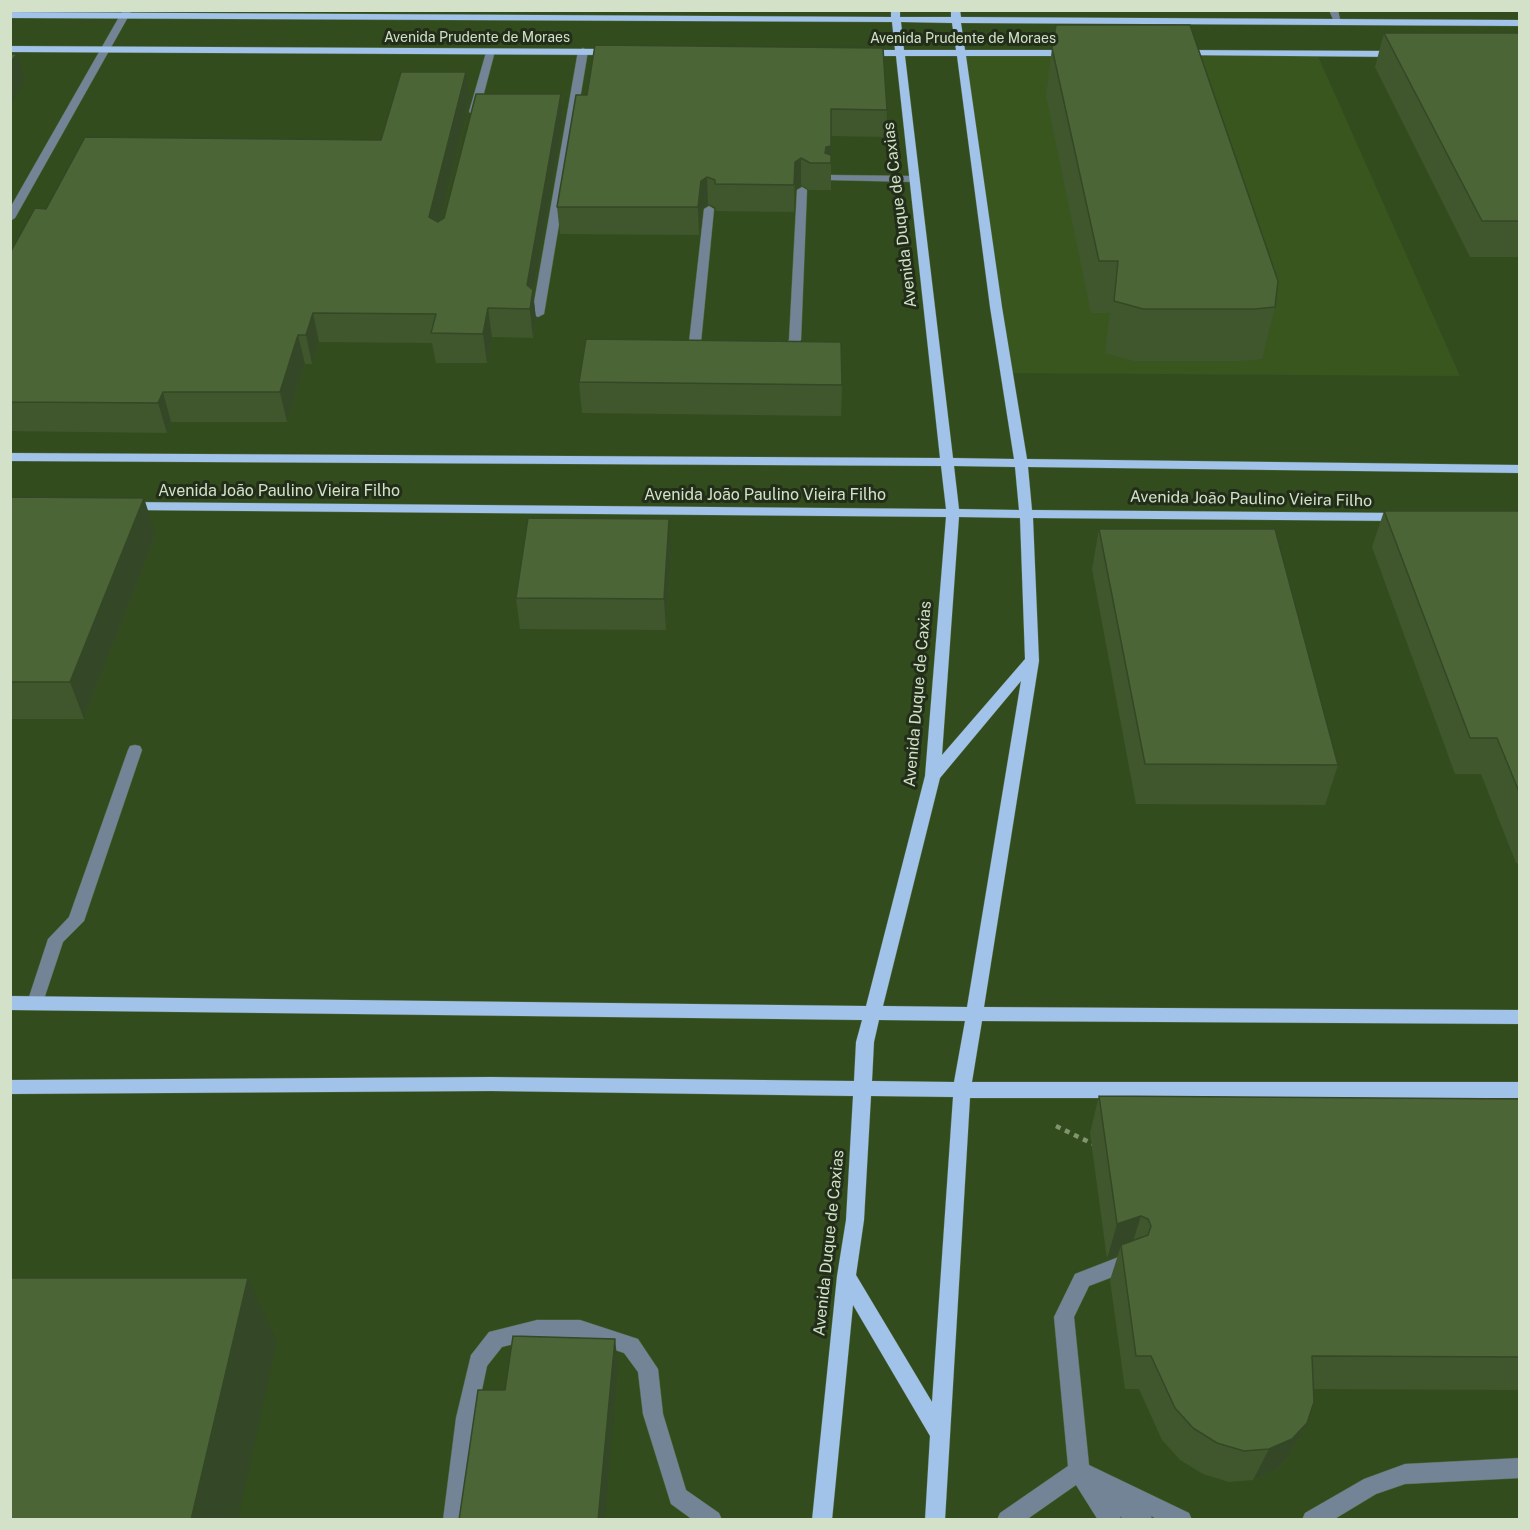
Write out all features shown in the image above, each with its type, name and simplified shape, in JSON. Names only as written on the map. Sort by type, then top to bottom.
[{"type":"main road","name":"Avenida Prudente de Moraes","points":[[10,15],[126,13],[896,15],[1520,23]]},
{"type":"main road","name":"Avenida Duque de Caxias","points":[[822,1520],[846,1276],[855,1220],[865,1042],[933,776],[953,513],[949,462],[896,15]]},
{"type":"main road","points":[[934,1520],[962,1090],[1032,661],[1026,513],[1021,463],[996,307],[955,16]]},
{"type":"main road","name":"Avenida Prudente de Moraes","points":[[10,49],[618,52]]},
{"type":"main road","name":"Avenida Prudente de Moraes","points":[[854,53],[1078,53]]},
{"type":"main road","points":[[1172,53],[1413,54]]},
{"type":"main road","name":"Avenida João Paulino Vieira Filho","points":[[10,457],[949,462],[1520,469]]},
{"type":"main road","name":"Avenida João Paulino Vieira Filho","points":[[118,506],[1414,517]]},
{"type":"main road","points":[[933,776],[1032,661]]},
{"type":"main road","points":[[10,1003],[975,1014],[1520,1017]]},
{"type":"main road","points":[[10,1087],[491,1084],[962,1090],[1520,1090]]},
{"type":"main road","points":[[846,1276],[940,1433]]},
{"type":"street","points":[[1333,10],[1338,22]]},
{"type":"street","points":[[10,218],[126,13]]},
{"type":"street","points":[[472,120],[490,51]]},
{"type":"street","points":[[538,314],[583,51]]},
{"type":"street","points":[[831,178],[915,179]]},
{"type":"street","points":[[766,348],[790,346],[795,340],[802,190]]},
{"type":"street","points":[[709,209],[695,342],[698,346],[719,349]]},
{"type":"street","points":[[35,1003],[56,939],[76,921],[135,750]]},
{"type":"street","points":[[1111,1520],[1079,1471],[1064,1317],[1083,1280],[1129,1262]]},
{"type":"street","points":[[453,1520],[466,1418],[478,1362],[496,1339],[537,1329],[580,1329],[631,1346],[648,1369],[653,1414],[678,1497],[712,1520]]},
{"type":"street","points":[[1312,1520],[1371,1486],[1405,1474],[1520,1468]]},
{"type":"street","points":[[1007,1520],[1079,1471]]},
{"type":"street","points":[[1079,1471],[1142,1520]]},
{"type":"street","points":[[1079,1471],[1182,1520]]},
{"type":"path","points":[[1054,1125],[1106,1150]]},
{"type":"shaded area","points":[[960,53],[1317,54],[1460,376],[1007,373]]},
{"type":"building","points":[[1056,25],[1190,25],[1278,281],[1275,307],[1143,309],[1114,301],[1118,261],[1099,261],[1052,48]]},
{"type":"building","points":[[1384,33],[1520,33],[1520,221],[1482,221]]},
{"type":"building","points":[[595,45],[883,48],[887,110],[831,109],[831,146],[826,147],[825,153],[831,155],[831,163],[810,163],[801,158],[795,162],[794,185],[715,184],[715,180],[707,177],[701,181],[698,207],[557,207],[576,95],[587,95]]},
{"type":"building","points":[[10,54],[17,54],[10,63]]},
{"type":"building","points":[[401,72],[466,72],[429,217],[438,222],[444,218],[476,94],[561,94],[527,285],[533,290],[530,309],[488,308],[483,334],[431,333],[436,314],[313,313],[306,335],[298,335],[280,392],[163,392],[158,403],[10,402],[10,253],[35,208],[46,209],[85,137],[381,140]]},
{"type":"building","points":[[586,339],[841,342],[842,385],[579,382]]},
{"type":"building","points":[[10,497],[144,498],[70,682],[10,682]]},
{"type":"building","points":[[1384,511],[1520,511],[1520,794],[1497,738],[1470,738]]},
{"type":"building","points":[[528,518],[669,519],[664,599],[516,598]]},
{"type":"building","points":[[1099,529],[1275,529],[1338,765],[1145,764]]},
{"type":"building","points":[[1099,1096],[1520,1099],[1520,1357],[1312,1356],[1314,1402],[1307,1423],[1292,1439],[1269,1449],[1244,1451],[1217,1443],[1193,1428],[1175,1408],[1151,1356],[1136,1356],[1121,1245],[1148,1235],[1151,1226],[1148,1219],[1141,1216],[1117,1224]]},
{"type":"building","points":[[10,1278],[248,1278],[191,1520],[10,1520]]},
{"type":"building","points":[[513,1336],[615,1339],[598,1520],[459,1520],[478,1390],[505,1390]]}]
